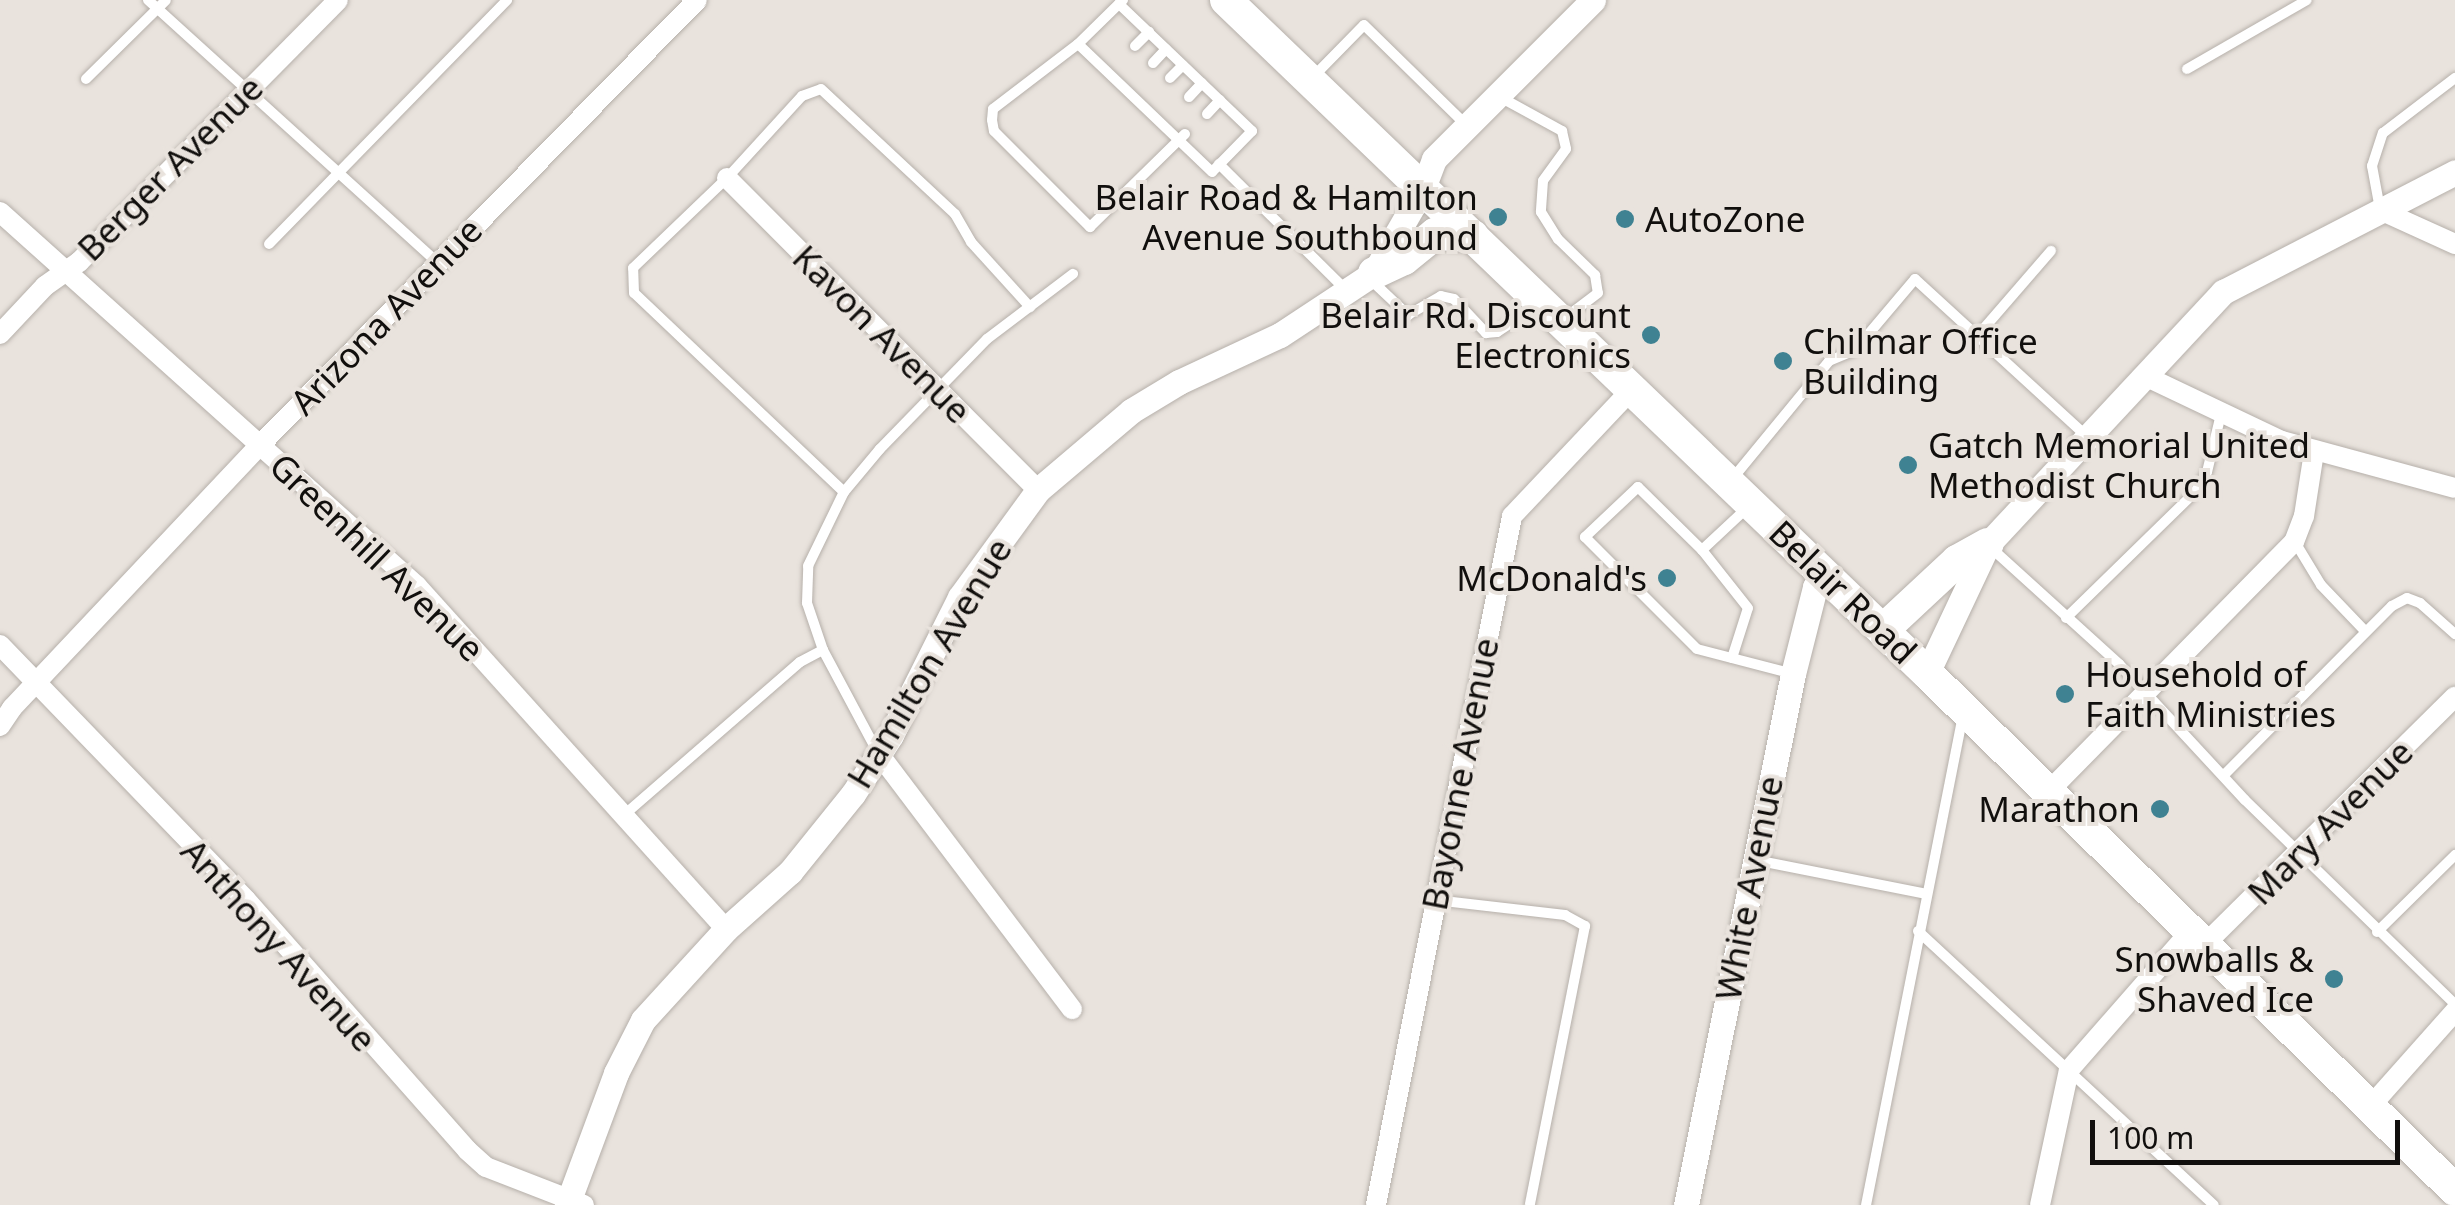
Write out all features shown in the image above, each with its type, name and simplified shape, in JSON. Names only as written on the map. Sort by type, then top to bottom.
[{"type":"main road","name":"Belair Road","points":[[1232,2],[1883,630],[2455,1190]]},
{"type":"main road","points":[[1363,280],[1404,260],[1434,234],[1473,236]]},
{"type":"main road","points":[[1883,630],[1957,560],[1988,544]]},
{"type":"street","name":"Berger Avenue","points":[[0,334],[62,272],[79,262],[338,0]]},
{"type":"street","name":"Arizona Avenue","points":[[0,726],[35,684],[436,262],[697,0]]},
{"type":"street","name":"Hamilton Avenue","points":[[573,1203],[616,1073],[643,1020],[726,929],[813,847],[878,754],[960,597],[1038,490],[1132,411],[1179,382],[1280,335],[1363,280],[1423,188],[1434,159],[1593,0]]},
{"type":"street","points":[[1927,673],[1988,544],[2223,292],[2455,172]]},
{"type":"street","name":"Kavon Avenue","points":[[727,178],[1038,490]]},
{"type":"street","points":[[2380,210],[2455,244]]},
{"type":"street","name":"Greenhill Avenue","points":[[0,212],[62,272],[262,444],[417,586],[726,929]]},
{"type":"street","points":[[2147,377],[2220,414],[2314,452],[2455,488]]},
{"type":"street","name":"Bayonne Avenue","points":[[1376,1205],[1512,516],[1632,389]]},
{"type":"street","points":[[2048,792],[2294,542],[2304,516],[2314,452]]},
{"type":"street","name":"White Avenue","points":[[1686,1205],[1793,674],[1815,587],[1826,576]]},
{"type":"street","name":"Anthony Avenue","points":[[0,645],[246,900],[467,1150],[486,1167],[573,1203]]},
{"type":"street","name":"Mary Avenue","points":[[2040,1205],[2069,1070],[2197,938],[2302,852],[2455,697]]},
{"type":"street","points":[[878,754],[1072,1009]]},
{"type":"street","points":[[2370,1108],[2455,1008]]},
{"type":"lane","points":[[148,0],[162,4],[247,92],[436,262]]},
{"type":"lane","points":[[270,244],[508,0]]},
{"type":"lane","points":[[2187,69],[2307,0]]},
{"type":"lane","points":[[1078,44],[1112,70],[1182,137],[1212,172],[1252,130],[1121,2],[1078,44],[993,109],[994,132],[1090,227],[1182,137]]},
{"type":"lane","points":[[86,79],[162,4]]},
{"type":"lane","points":[[1310,80],[1364,25],[1468,127]]},
{"type":"lane","points":[[1135,46],[1149,32]]},
{"type":"lane","points":[[1153,62],[1166,49]]},
{"type":"lane","points":[[1170,78],[1184,65]]},
{"type":"lane","points":[[2380,210],[2372,166],[2383,133],[2455,78]]},
{"type":"lane","points":[[1189,97],[1202,83]]},
{"type":"lane","points":[[844,492],[634,292],[633,268],[727,178],[802,96],[821,90],[954,214],[971,242],[1030,307]]},
{"type":"lane","points":[[1219,164],[1400,313],[1408,315],[1441,296],[1454,299],[1486,333],[1496,332],[1598,293],[1596,275],[1558,239],[1541,212],[1543,182],[1566,149],[1562,130],[1499,97]]},
{"type":"lane","points":[[1206,114],[1220,100]]},
{"type":"lane","points":[[1980,334],[2050,251]]},
{"type":"lane","points":[[878,754],[823,650],[806,584],[808,566],[844,492],[936,389],[987,339],[1073,274]]},
{"type":"lane","points":[[1702,550],[1829,360],[1855,350],[1915,279],[1980,334],[2088,439]]},
{"type":"lane","points":[[2066,618],[2195,492],[2214,451],[2220,414]]},
{"type":"lane","points":[[1732,658],[1748,608],[1702,550],[1638,487],[1585,537],[1698,649],[1732,658],[1793,674]]},
{"type":"lane","points":[[2294,542],[2321,585],[2365,631]]},
{"type":"lane","points":[[1988,544],[2147,694],[2455,1008]]},
{"type":"lane","points":[[2224,775],[2365,631],[2407,598],[2420,602],[2455,634]]},
{"type":"lane","points":[[623,815],[800,662],[823,650]]},
{"type":"lane","points":[[1866,1205],[1964,710]]},
{"type":"lane","points":[[2377,932],[2455,855]]},
{"type":"lane","points":[[1754,860],[1926,894]]},
{"type":"lane","points":[[1434,900],[1565,915],[1585,926],[1530,1205]]},
{"type":"lane","points":[[1918,931],[2214,1205]]},
{"type":"place","name":"Belair Road & Hamilton Avenue Southbound","points":[[1498,217]]},
{"type":"place","name":"AutoZone","points":[[1625,219]]},
{"type":"place","name":"Belair Rd. Discount Electronics","points":[[1651,335]]},
{"type":"place","name":"Chilmar Office Building","points":[[1783,361]]},
{"type":"place","name":"Gatch Memorial United Methodist Church","points":[[1908,465]]},
{"type":"place","name":"McDonald's","points":[[1667,578]]},
{"type":"place","name":"Household of Faith Ministries","points":[[2065,694]]},
{"type":"place","name":"Marathon","points":[[2160,809]]},
{"type":"place","name":"Snowballs & Shaved Ice","points":[[2334,979]]}]
